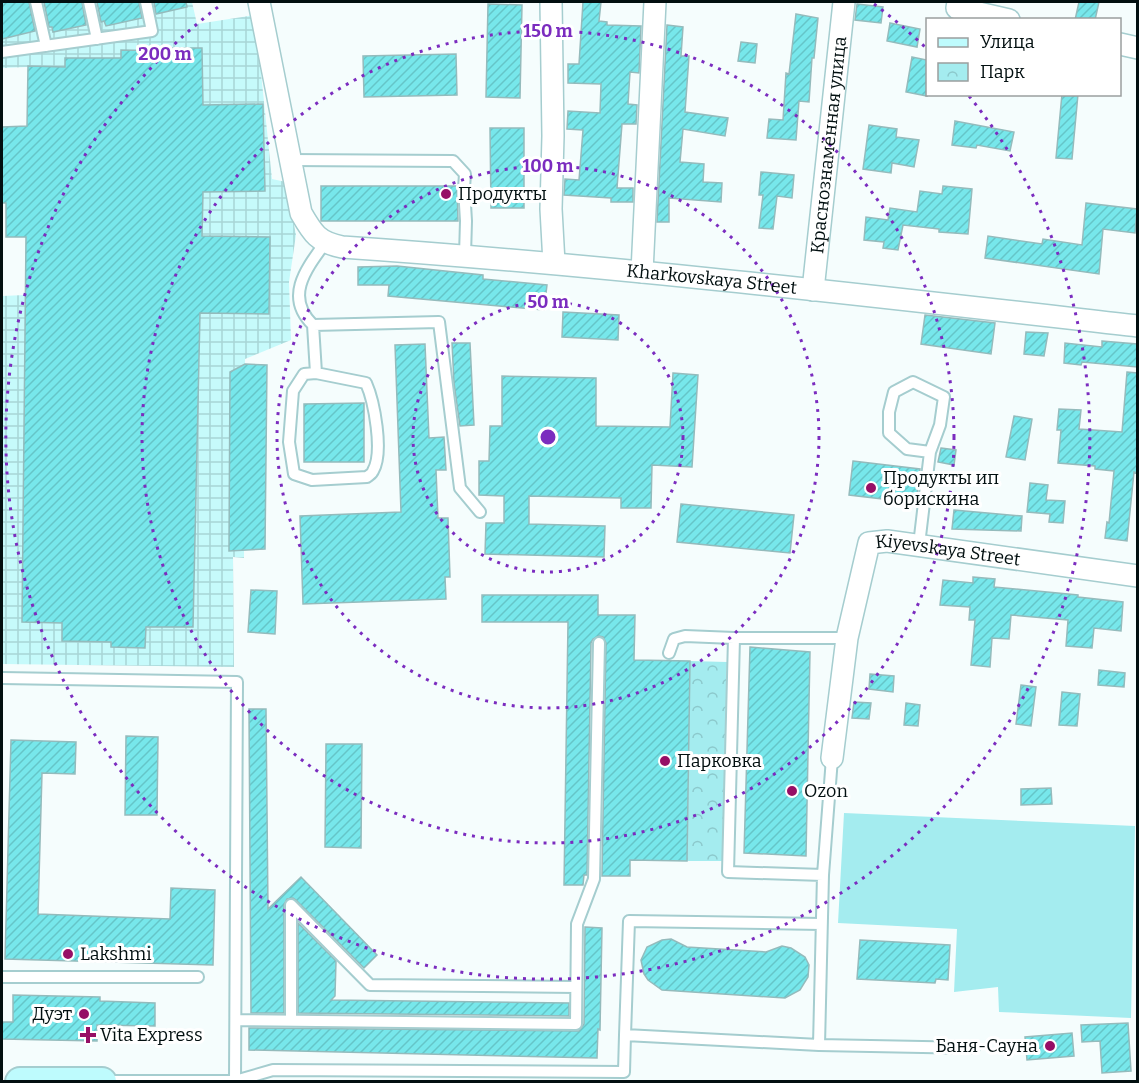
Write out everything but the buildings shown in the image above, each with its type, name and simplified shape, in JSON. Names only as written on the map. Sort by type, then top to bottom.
[{"type":"main road","points":[[20,1082],[102,1081]]},
{"type":"street","points":[[259,2],[301,213],[312,231],[325,243]]},
{"type":"street","points":[[551,2],[553,136],[551,209],[554,263]]},
{"type":"street","points":[[642,272],[656,2]]},
{"type":"street","name":"Краснознамённая улица","points":[[813,290],[844,2]]},
{"type":"street","points":[[958,5],[1002,18]]},
{"type":"street","points":[[1121,44],[1137,48]]},
{"type":"street","name":"Kharkovskaya Street","points":[[325,243],[342,247],[554,263],[1137,326]]},
{"type":"street","name":"Kiyevskaya Street","points":[[832,758],[847,638],[869,543],[887,541],[1137,576]]},
{"type":"lane","points":[[36,2],[46,46]]},
{"type":"lane","points":[[89,2],[98,39]]},
{"type":"lane","points":[[2,52],[152,32],[146,2]]},
{"type":"lane","points":[[290,160],[453,161],[465,174],[465,255]]},
{"type":"lane","points":[[325,243],[305,270],[298,296],[305,317],[314,325],[439,322],[460,488],[480,512]]},
{"type":"lane","points":[[314,325],[316,373]]},
{"type":"lane","points":[[316,373],[366,382],[379,447],[374,471],[367,477],[312,480],[294,474],[289,442],[292,391],[304,374],[316,373]]},
{"type":"lane","points":[[919,545],[930,452],[940,425],[944,397],[913,382],[894,392],[889,412],[889,433],[907,449],[930,452]]},
{"type":"lane","points":[[669,653],[674,639],[685,636],[847,638]]},
{"type":"lane","points":[[734,638],[728,872],[824,875]]},
{"type":"lane","points":[[237,1020],[576,1024],[577,924],[594,879],[599,643]]},
{"type":"lane","points":[[2,678],[237,682],[236,1081]]},
{"type":"lane","points":[[819,1045],[821,924],[832,758]]},
{"type":"lane","points":[[291,1020],[291,905],[370,985],[576,987]]},
{"type":"lane","points":[[102,1081],[236,1081],[273,1070],[624,1072],[629,921],[821,924]]},
{"type":"lane","points":[[2,977],[198,977]]},
{"type":"lane","points":[[625,1035],[819,1045],[974,1048]]},
{"type":"shaded area","points":[[2,2],[192,2],[197,24],[255,15],[272,179],[286,182],[296,235],[289,282],[291,340],[245,359],[244,558],[233,557],[234,667],[2,664],[2,296],[25,295],[28,67],[2,68]]},
{"type":"green space","points":[[690,661],[727,662],[724,861],[687,861]]},
{"type":"green space","points":[[844,813],[1135,826],[1131,1018],[999,1012],[998,987],[954,992],[957,929],[838,923]]},
{"type":"place","name":"Продукты","points":[[446,194]]},
{"type":"place","name":"Продукты ип борискина","points":[[871,488]]},
{"type":"place","name":"Парковка","points":[[665,761]]},
{"type":"place","name":"Ozon","points":[[792,791]]},
{"type":"place","name":"Lakshmi","points":[[68,954]]},
{"type":"place","name":"Дуэт","points":[[84,1014]]},
{"type":"place","name":"Vita Express","points":[[88,1035]]},
{"type":"place","name":"Баня-Сауна","points":[[1050,1046]]}]
